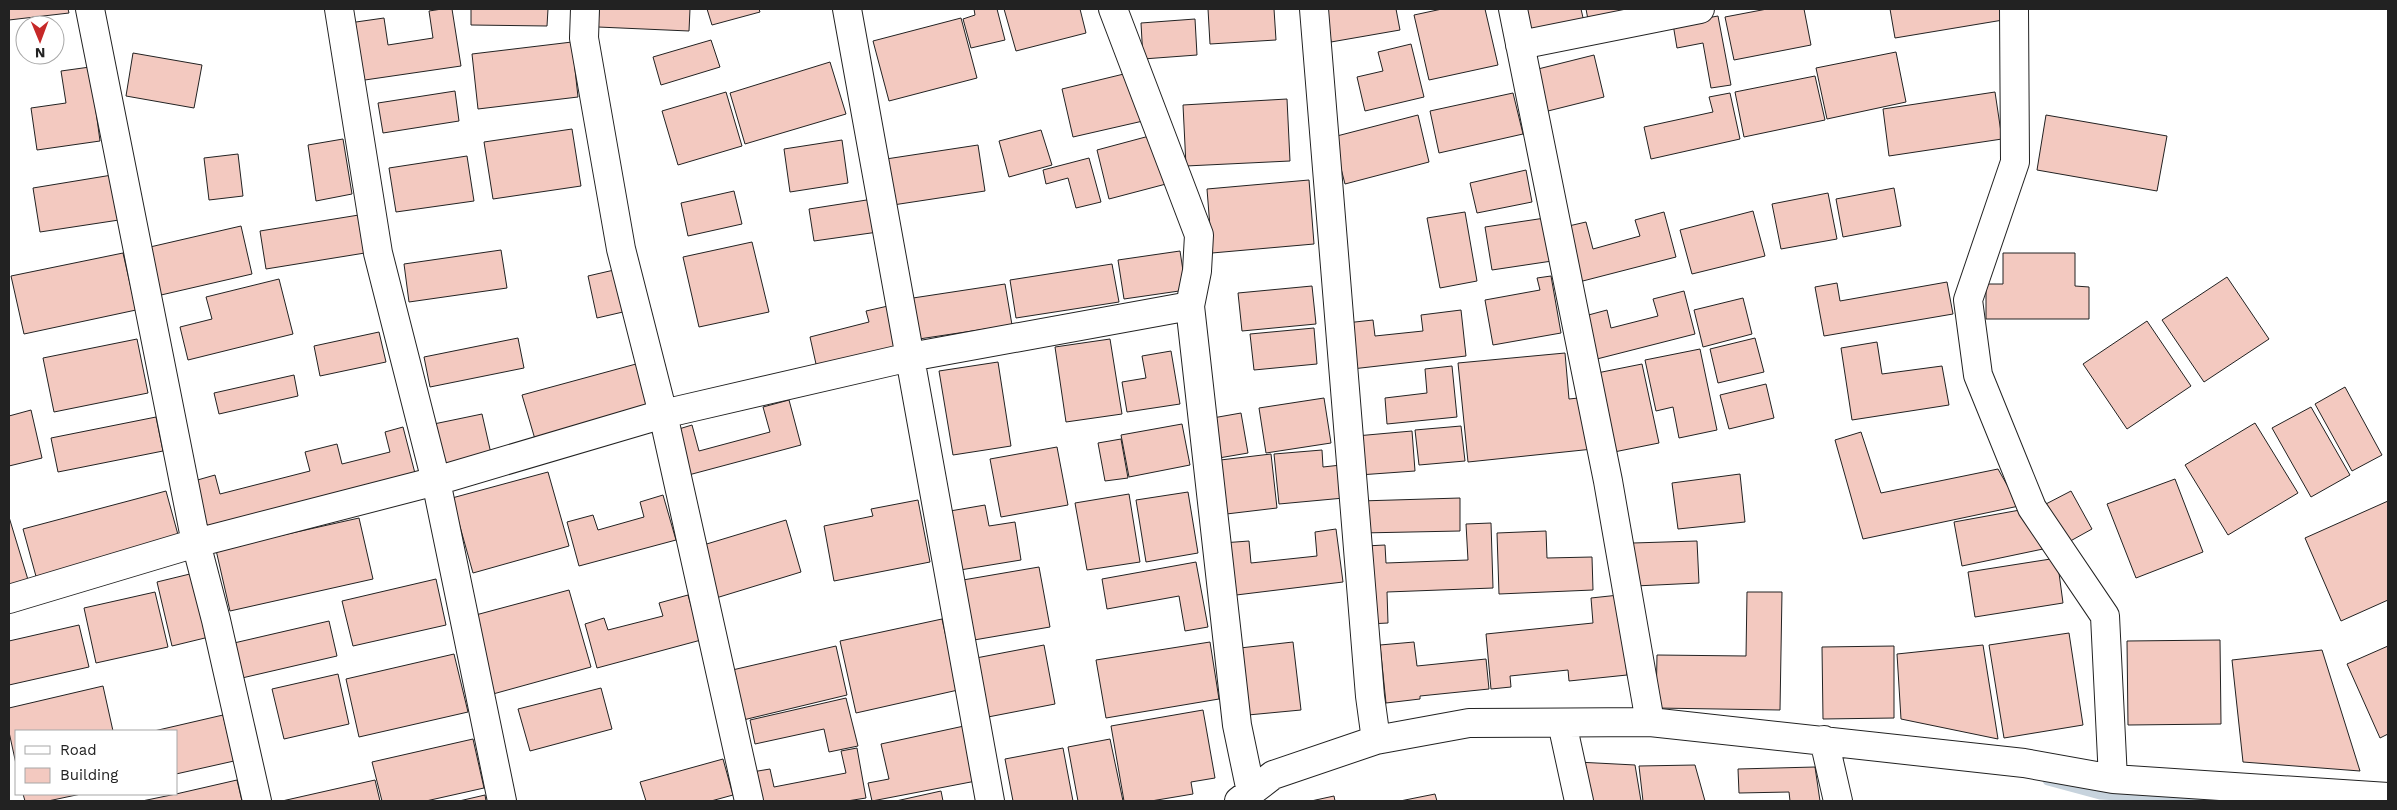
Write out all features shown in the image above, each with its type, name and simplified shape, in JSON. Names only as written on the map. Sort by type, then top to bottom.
[{"type":"street","points":[[90,9],[196,543],[218,629],[257,801]]},
{"type":"street","points":[[339,9],[378,253],[436,481],[502,801]]},
{"type":"street","points":[[585,9],[584,38],[621,249],[663,414],[749,801]]},
{"type":"street","points":[[847,9],[990,801]]},
{"type":"street","points":[[1113,9],[1199,235],[1197,271],[1190,306],[1245,797]]},
{"type":"street","points":[[1314,9],[1370,696],[1376,740]]},
{"type":"street","points":[[1513,9],[1608,481],[1650,722]]},
{"type":"street","points":[[1520,45],[1700,9]]},
{"type":"street","points":[[2014,9],[2015,162],[1968,300],[1978,375],[2032,508],[2106,616],[2113,779]]},
{"type":"street","points":[[9,599],[196,543],[436,481],[663,414],[910,357],[1190,306]]},
{"type":"street","points":[[1245,797],[1272,775],[1363,746],[1376,740],[1469,723],[1562,722],[1650,722],[1824,740],[2024,763],[2113,779],[2237,794],[2388,797]]},
{"type":"street","points":[[1562,722],[1580,801]]},
{"type":"street","points":[[1824,740],[1838,801]]},
{"type":"building","points":[[9,9],[68,9],[69,13],[15,15],[15,19],[9,20]]},
{"type":"building","points":[[452,9],[461,66],[358,81],[349,23],[384,18],[388,45],[433,38],[429,11]]},
{"type":"building","points":[[471,9],[548,9],[547,26],[471,25]]},
{"type":"building","points":[[599,9],[690,9],[689,31],[598,27]]},
{"type":"building","points":[[707,9],[759,9],[760,12],[712,25]]},
{"type":"building","points":[[974,9],[997,9],[1005,40],[971,48],[963,19],[975,15]]},
{"type":"building","points":[[1004,9],[1080,9],[1086,33],[1016,51]]},
{"type":"building","points":[[1208,9],[1274,9],[1276,40],[1210,44]]},
{"type":"building","points":[[1326,9],[1396,9],[1400,30],[1331,42]]},
{"type":"building","points":[[1442,9],[1485,9],[1498,65],[1429,80],[1414,15]]},
{"type":"building","points":[[1521,9],[1581,9],[1584,22],[1527,35]]},
{"type":"building","points":[[1586,9],[1665,9],[1589,25]]},
{"type":"building","points":[[1767,9],[1804,9],[1811,45],[1734,60],[1725,17]]},
{"type":"building","points":[[1890,9],[2001,9],[2003,20],[1895,38]]},
{"type":"building","points":[[1718,16],[1731,85],[1711,88],[1703,43],[1677,48],[1673,24]]},
{"type":"building","points":[[961,18],[977,78],[889,101],[873,41]]},
{"type":"building","points":[[1195,19],[1197,55],[1143,59],[1141,23]]},
{"type":"building","points":[[711,40],[720,67],[661,85],[653,57]]},
{"type":"building","points":[[572,42],[578,97],[478,109],[472,54]]},
{"type":"building","points":[[1411,44],[1424,97],[1365,111],[1357,77],[1383,71],[1378,52]]},
{"type":"building","points":[[1896,52],[1906,102],[1827,119],[1816,68]]},
{"type":"building","points":[[133,53],[202,65],[194,108],[126,96]]},
{"type":"building","points":[[1594,55],[1604,97],[1544,112],[1534,70]]},
{"type":"building","points":[[830,62],[846,114],[745,144],[730,93]]},
{"type":"building","points":[[90,67],[100,141],[37,150],[31,108],[66,103],[61,71]]},
{"type":"building","points":[[1132,72],[1143,121],[1073,137],[1062,89]]},
{"type":"building","points":[[1815,76],[1825,120],[1744,137],[1735,92]]},
{"type":"building","points":[[455,91],[459,121],[383,133],[378,103]]},
{"type":"building","points":[[726,92],[742,146],[678,165],[662,111]]},
{"type":"building","points":[[1995,92],[2002,139],[1889,156],[1883,109]]},
{"type":"building","points":[[1513,93],[1523,134],[1439,153],[1430,111]]},
{"type":"building","points":[[1730,93],[1740,139],[1651,159],[1644,127],[1713,112],[1709,97]]},
{"type":"building","points":[[1287,99],[1290,161],[1186,166],[1183,105]]},
{"type":"building","points":[[1418,115],[1429,162],[1345,184],[1333,137]]},
{"type":"building","points":[[2046,115],[2167,136],[2157,191],[2037,170]]},
{"type":"building","points":[[572,129],[581,186],[493,199],[484,142]]},
{"type":"building","points":[[1041,130],[1052,165],[1009,177],[999,141]]},
{"type":"building","points":[[1153,135],[1166,184],[1109,199],[1097,150]]},
{"type":"building","points":[[343,139],[352,194],[316,201],[308,145]]},
{"type":"building","points":[[842,140],[848,183],[790,192],[784,149]]},
{"type":"building","points":[[978,145],[985,191],[893,205],[886,159]]},
{"type":"building","points":[[238,154],[243,196],[209,200],[204,158]]},
{"type":"building","points":[[467,156],[474,201],[396,212],[389,168]]},
{"type":"building","points":[[1089,158],[1101,202],[1076,208],[1068,178],[1046,184],[1043,170]]},
{"type":"building","points":[[1526,170],[1532,202],[1477,213],[1470,183]]},
{"type":"building","points":[[112,175],[119,220],[40,232],[33,188]]},
{"type":"building","points":[[1309,180],[1314,244],[1212,253],[1207,189]]},
{"type":"building","points":[[1894,188],[1901,226],[1843,237],[1836,199]]},
{"type":"building","points":[[734,191],[742,224],[688,236],[681,203]]},
{"type":"building","points":[[1828,193],[1837,239],[1781,249],[1772,204]]},
{"type":"building","points":[[873,199],[878,232],[814,241],[809,209]]},
{"type":"building","points":[[1753,211],[1765,256],[1692,274],[1680,230]]},
{"type":"building","points":[[1465,212],[1477,281],[1440,288],[1427,218]]},
{"type":"building","points":[[1664,212],[1676,257],[1575,283],[1560,228],[1586,222],[1593,249],[1640,236],[1635,220]]},
{"type":"building","points":[[365,214],[371,252],[266,269],[260,231]]},
{"type":"building","points":[[1545,218],[1552,261],[1492,270],[1485,227]]},
{"type":"building","points":[[241,226],[252,274],[161,295],[150,247]]},
{"type":"building","points":[[752,242],[769,312],[699,327],[683,257]]},
{"type":"building","points":[[501,250],[507,288],[409,302],[404,264]]},
{"type":"building","points":[[1180,251],[1186,290],[1124,299],[1118,260]]},
{"type":"building","points":[[123,253],[136,310],[24,334],[11,276]]},
{"type":"building","points":[[2003,253],[2075,253],[2075,286],[2089,287],[2089,319],[1986,319],[1986,284],[2003,284]]},
{"type":"building","points":[[1112,264],[1119,302],[1016,318],[1010,280]]},
{"type":"building","points":[[614,270],[623,312],[597,318],[588,276]]},
{"type":"building","points":[[1551,276],[1561,333],[1493,345],[1485,300],[1540,290],[1537,278]]},
{"type":"building","points":[[2227,277],[2269,339],[2204,382],[2162,320]]},
{"type":"building","points":[[279,279],[293,334],[188,360],[180,327],[212,319],[206,297]]},
{"type":"building","points":[[1947,282],[1953,314],[1824,336],[1815,287],[1837,283],[1840,301]]},
{"type":"building","points":[[1005,284],[1012,325],[919,339],[913,298]]},
{"type":"building","points":[[1312,286],[1316,324],[1242,331],[1238,293]]},
{"type":"building","points":[[1684,291],[1695,334],[1593,360],[1581,317],[1607,310],[1611,328],[1658,316],[1653,299]]},
{"type":"building","points":[[1743,298],[1752,334],[1703,347],[1694,310]]},
{"type":"building","points":[[888,306],[900,354],[818,373],[810,337],[869,322],[866,311]]},
{"type":"building","points":[[1461,310],[1466,356],[1352,369],[1346,323],[1373,320],[1375,336],[1423,331],[1421,315]]},
{"type":"building","points":[[2147,321],[2191,386],[2127,429],[2083,364]]},
{"type":"building","points":[[1314,328],[1317,364],[1254,370],[1250,334]]},
{"type":"building","points":[[379,332],[386,362],[320,376],[314,346]]},
{"type":"building","points":[[518,338],[524,368],[430,387],[424,357]]},
{"type":"building","points":[[1755,338],[1764,372],[1718,383],[1710,349]]},
{"type":"building","points":[[137,339],[148,393],[54,412],[43,358]]},
{"type":"building","points":[[1110,339],[1122,414],[1066,422],[1055,347]]},
{"type":"building","points":[[1877,342],[1882,374],[1942,366],[1949,405],[1852,420],[1841,348]]},
{"type":"building","points":[[1700,349],[1717,430],[1679,438],[1673,407],[1656,411],[1645,360]]},
{"type":"building","points":[[1171,351],[1180,404],[1127,412],[1122,382],[1146,378],[1142,356]]},
{"type":"building","points":[[1565,353],[1569,399],[1588,397],[1593,449],[1468,462],[1458,363]]},
{"type":"building","points":[[998,362],[1011,446],[953,455],[939,371]]},
{"type":"building","points":[[636,364],[650,415],[537,446],[522,395]]},
{"type":"building","points":[[1642,364],[1659,443],[1614,452],[1597,373]]},
{"type":"building","points":[[1452,366],[1457,417],[1387,424],[1385,398],[1427,393],[1425,369]]},
{"type":"building","points":[[294,375],[298,396],[219,414],[214,393]]},
{"type":"building","points":[[1766,384],[1774,418],[1729,429],[1720,395]]},
{"type":"building","points":[[2345,387],[2382,455],[2352,471],[2315,404]]},
{"type":"building","points":[[1324,398],[1331,443],[1266,453],[1259,408]]},
{"type":"building","points":[[789,400],[801,445],[681,477],[669,432],[692,425],[699,451],[770,432],[763,407]]},
{"type":"building","points":[[2311,407],[2350,475],[2311,497],[2272,428]]},
{"type":"building","points":[[31,410],[42,458],[9,466],[9,416]]},
{"type":"building","points":[[1241,413],[1248,453],[1213,459],[1207,419]]},
{"type":"building","points":[[482,414],[492,458],[439,470],[429,425]]},
{"type":"building","points":[[156,417],[163,451],[58,472],[51,438]]},
{"type":"building","points":[[2255,423],[2298,493],[2228,535],[2185,465]]},
{"type":"building","points":[[1182,424],[1190,465],[1129,477],[1121,435]]},
{"type":"building","points":[[1461,426],[1465,461],[1419,465],[1415,430]]},
{"type":"building","points":[[403,427],[417,481],[208,535],[194,481],[215,475],[220,494],[310,471],[305,452],[337,444],[342,464],[390,452],[385,432]]},
{"type":"building","points":[[1412,431],[1415,471],[1359,475],[1356,436]]},
{"type":"building","points":[[1861,432],[1881,493],[1998,469],[2019,506],[1863,539],[1835,440]]},
{"type":"building","points":[[1121,439],[1128,478],[1105,481],[1098,443]]},
{"type":"building","points":[[1057,447],[1068,505],[1001,517],[990,459]]},
{"type":"building","points":[[1322,450],[1323,467],[1341,465],[1344,498],[1279,504],[1274,454]]},
{"type":"building","points":[[1271,454],[1277,508],[1218,515],[1212,461]]},
{"type":"building","points":[[548,472],[569,546],[473,573],[452,498]]},
{"type":"building","points":[[1740,474],[1745,522],[1678,529],[1672,483]]},
{"type":"building","points":[[2175,479],[2203,552],[2136,578],[2107,504]]},
{"type":"building","points":[[166,491],[180,542],[37,580],[23,529]]},
{"type":"building","points":[[2071,491],[2092,529],[2065,544],[2044,505]]},
{"type":"building","points":[[1188,492],[1198,553],[1146,562],[1136,500]]},
{"type":"building","points":[[1129,494],[1140,562],[1087,570],[1075,503]]},
{"type":"building","points":[[663,495],[676,540],[579,566],[567,522],[593,515],[598,530],[644,517],[640,502]]},
{"type":"building","points":[[1460,498],[1460,531],[1361,533],[1360,501]]},
{"type":"building","points":[[918,500],[930,562],[834,581],[824,526],[873,516],[871,509]]},
{"type":"building","points":[[2388,501],[2388,600],[2341,621],[2305,538]]},
{"type":"building","points":[[985,505],[989,526],[1015,522],[1021,560],[960,570],[950,511]]},
{"type":"building","points":[[2020,510],[2043,549],[1962,566],[1954,522]]},
{"type":"building","points":[[9,517],[29,583],[9,589]]},
{"type":"building","points":[[359,518],[373,579],[230,611],[216,550]]},
{"type":"building","points":[[786,520],[801,572],[716,598],[700,546]]},
{"type":"building","points":[[1491,523],[1493,588],[1387,592],[1388,623],[1368,624],[1365,546],[1385,545],[1386,563],[1468,560],[1466,524]]},
{"type":"building","points":[[1336,529],[1343,582],[1228,596],[1222,543],[1249,541],[1251,563],[1317,556],[1315,532]]},
{"type":"building","points":[[1546,531],[1547,558],[1592,557],[1593,590],[1499,594],[1497,533]]},
{"type":"building","points":[[1697,541],[1699,583],[1635,586],[1633,543]]},
{"type":"building","points":[[2057,558],[2063,603],[1975,617],[1968,572]]},
{"type":"building","points":[[1196,562],[1208,627],[1185,631],[1179,596],[1107,609],[1102,579]]},
{"type":"building","points":[[1039,567],[1050,627],[974,640],[963,580]]},
{"type":"building","points":[[194,573],[209,637],[172,646],[157,582]]},
{"type":"building","points":[[436,579],[446,625],[353,646],[342,601]]},
{"type":"building","points":[[569,590],[591,667],[493,694],[472,616]]},
{"type":"building","points":[[155,592],[168,647],[96,663],[84,608]]},
{"type":"building","points":[[1747,592],[1782,592],[1780,710],[1656,708],[1657,655],[1746,656]]},
{"type":"building","points":[[688,595],[701,640],[597,668],[585,624],[604,618],[608,630],[663,616],[659,603]]},
{"type":"building","points":[[1619,595],[1627,675],[1569,681],[1568,670],[1510,676],[1511,687],[1491,689],[1486,634],[1593,623],[1591,598]]},
{"type":"building","points":[[942,619],[958,690],[856,713],[840,641]]},
{"type":"building","points":[[329,621],[337,656],[242,678],[234,643]]},
{"type":"building","points":[[79,625],[89,667],[9,685],[9,641]]},
{"type":"building","points":[[2069,633],[2083,725],[2004,738],[1989,645]]},
{"type":"building","points":[[2220,640],[2221,724],[2128,725],[2127,641]]},
{"type":"building","points":[[1210,642],[1219,699],[1106,718],[1096,660]]},
{"type":"building","points":[[1293,642],[1301,710],[1248,715],[1240,648]]},
{"type":"building","points":[[1414,642],[1417,666],[1486,659],[1489,689],[1420,696],[1420,699],[1386,703],[1380,645]]},
{"type":"building","points":[[1044,645],[1055,704],[988,717],[976,658]]},
{"type":"building","points":[[1983,645],[1998,739],[1901,719],[1897,654]]},
{"type":"building","points":[[836,646],[847,695],[739,721],[728,671]]},
{"type":"building","points":[[1894,646],[1894,718],[1823,719],[1822,647]]},
{"type":"building","points":[[2388,646],[2388,734],[2380,738],[2347,664]]},
{"type":"building","points":[[2322,650],[2360,771],[2243,762],[2232,660]]},
{"type":"building","points":[[454,654],[468,712],[359,737],[346,679]]},
{"type":"building","points":[[338,674],[349,724],[284,739],[272,689]]},
{"type":"building","points":[[103,686],[113,730],[15,730],[15,759],[9,732],[9,708]]},
{"type":"building","points":[[601,688],[612,729],[530,751],[518,709]]},
{"type":"building","points":[[846,698],[858,746],[829,752],[824,729],[755,744],[750,720]]},
{"type":"building","points":[[1203,710],[1215,778],[1191,782],[1193,794],[1151,801],[1124,801],[1111,726]]},
{"type":"building","points":[[223,715],[234,761],[178,774],[178,730],[158,730]]},
{"type":"building","points":[[964,726],[976,781],[872,801],[868,783],[889,779],[881,744]]},
{"type":"building","points":[[473,739],[484,788],[426,801],[382,801],[372,762]]},
{"type":"building","points":[[1110,739],[1123,801],[1078,801],[1068,747]]},
{"type":"building","points":[[857,748],[866,798],[847,801],[758,801],[752,772],[770,769],[774,787],[846,773],[841,751]]},
{"type":"building","points":[[1063,748],[1073,801],[1013,801],[1005,759]]},
{"type":"building","points":[[723,759],[733,795],[711,801],[646,801],[640,782]]},
{"type":"building","points":[[1577,762],[1635,765],[1641,801],[1585,801]]},
{"type":"building","points":[[1695,765],[1705,801],[1643,801],[1639,766]]},
{"type":"building","points":[[1815,767],[1820,801],[1790,801],[1789,792],[1739,793],[1738,769]]},
{"type":"building","points":[[237,780],[242,801],[142,801]]},
{"type":"building","points":[[375,780],[380,801],[282,801]]},
{"type":"building","points":[[941,791],[943,801],[896,801]]},
{"type":"building","points":[[1435,794],[1437,801],[1400,801]]},
{"type":"building","points":[[23,795],[76,795],[48,801],[25,801]]},
{"type":"building","points":[[485,795],[486,801],[459,801]]},
{"type":"building","points":[[1334,796],[1335,801],[1311,801]]},
{"type":"waterway","points":[[2048,780],[2100,794],[2244,801]]}]
